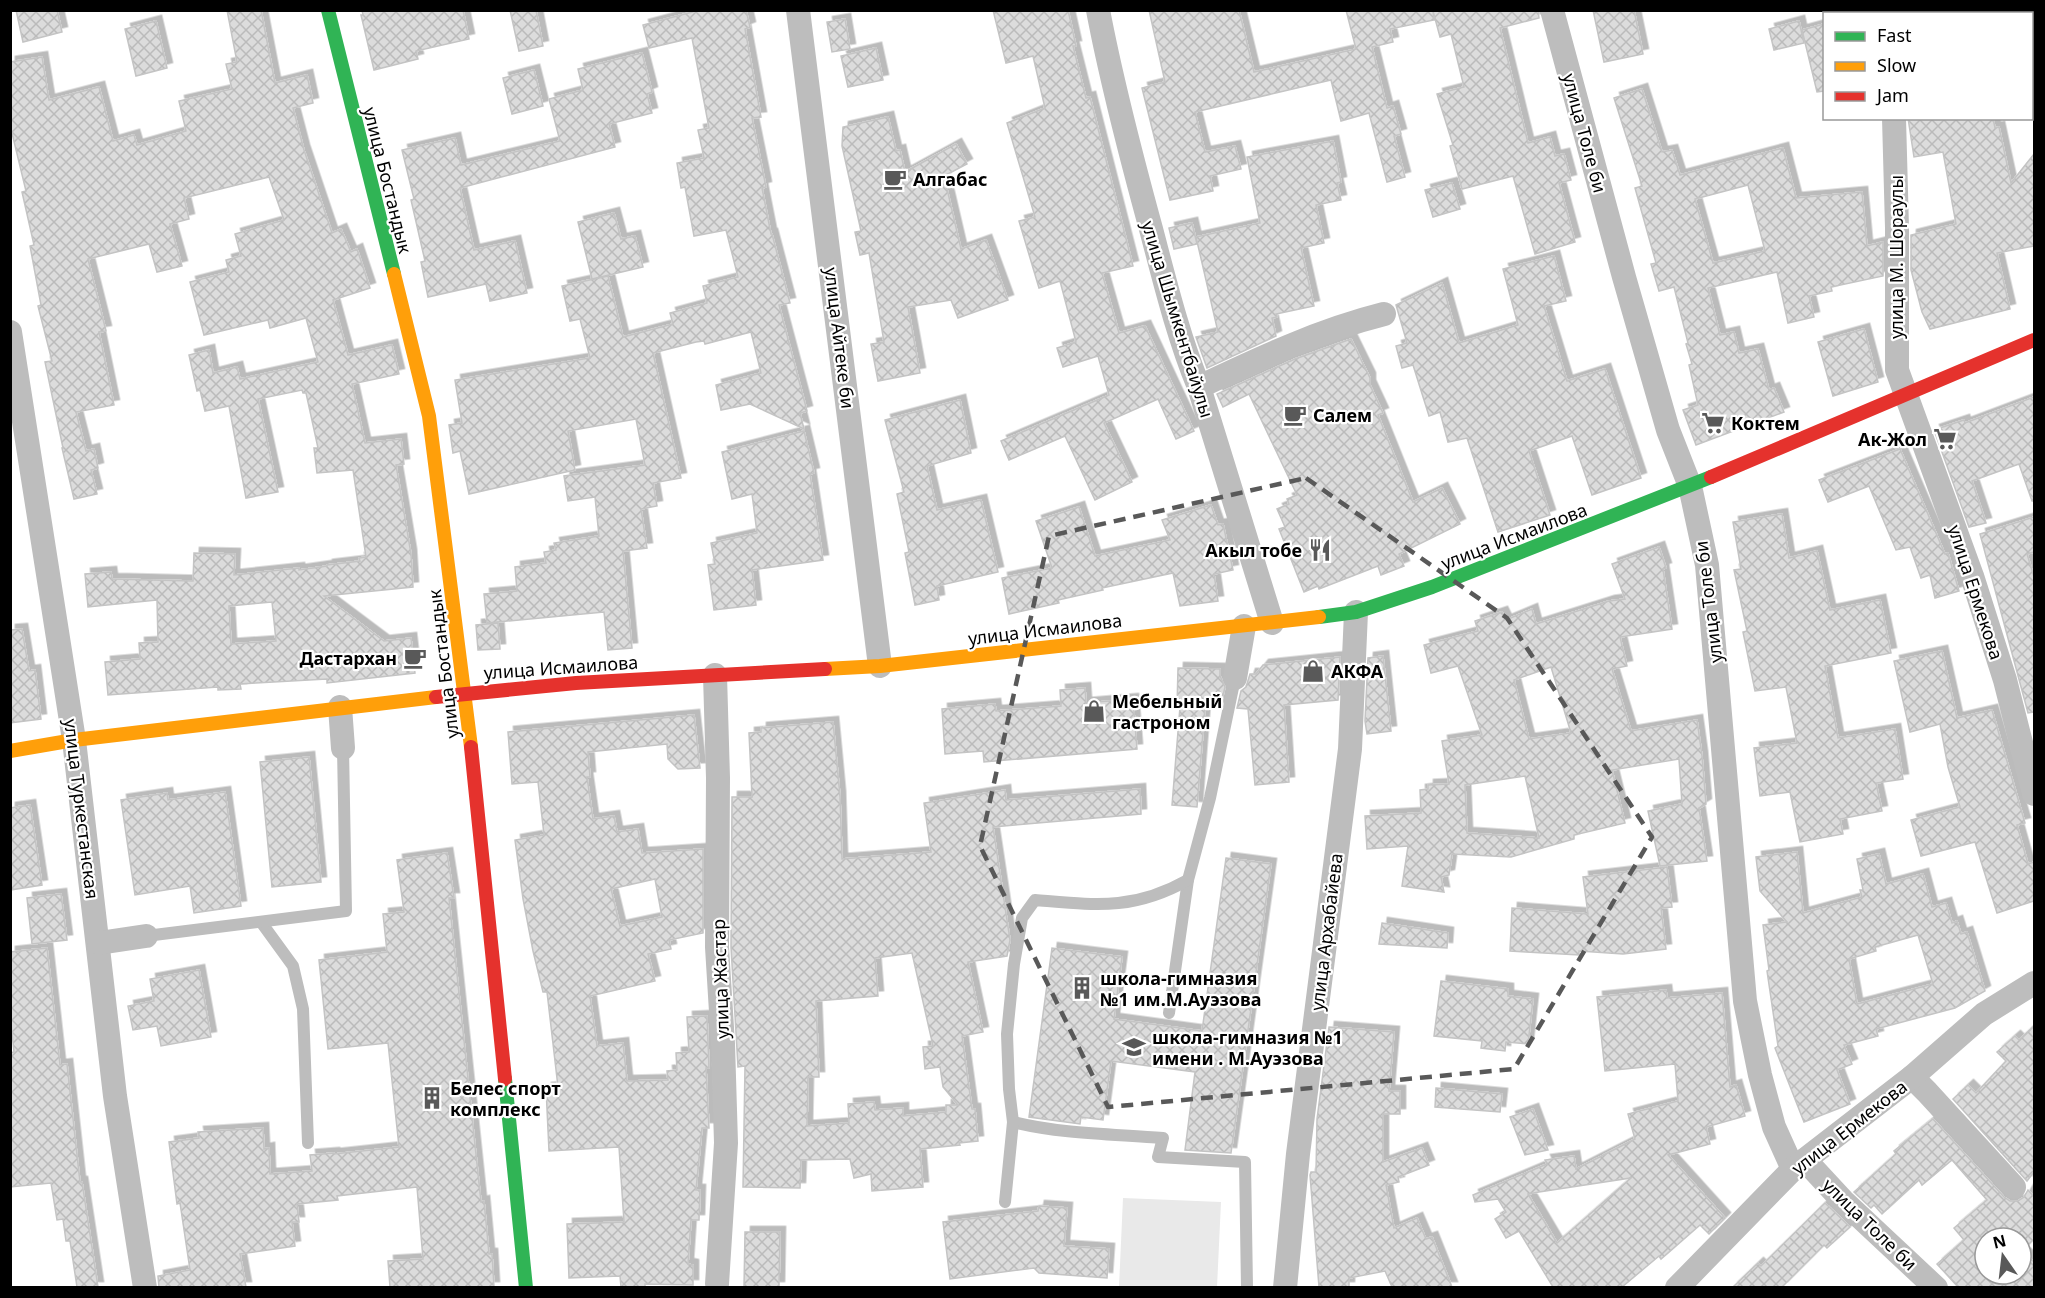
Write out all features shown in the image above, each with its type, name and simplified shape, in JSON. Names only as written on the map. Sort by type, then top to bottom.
[{"type":"main road","name":"улица Бостандык","points":[[328,10],[429,416],[465,693],[526,1287]]},
{"type":"main road","name":"улица Исмаилова","points":[[10,751],[74,740],[465,693],[576,683],[880,666],[1356,612],[1432,587],[1690,486],[2034,340]]},
{"type":"street","name":"улица Айтеке би","points":[[798,10],[880,666]]},
{"type":"street","name":"улица Шымкентбайулы","points":[[1098,10],[1112,84],[1156,251],[1187,359],[1198,387],[1272,623]]},
{"type":"street","name":"улица Толе би","points":[[1552,10],[1665,420],[1690,486],[1707,565],[1745,1001],[1774,1127],[1799,1165],[1844,1202],[1936,1287]]},
{"type":"street","name":"улица М. Шораулы","points":[[1894,120],[1897,228],[1895,351],[1897,370],[1905,393]]},
{"type":"street","points":[[1198,387],[1313,337],[1356,321],[1384,314]]},
{"type":"street","name":"улица Туркестанская","points":[[10,332],[74,740],[115,1096],[145,1287]]},
{"type":"street","name":"улица Ермекова","points":[[1905,393],[1972,576],[2005,680],[2034,794]]},
{"type":"street","name":"улица Архабайева","points":[[1285,1287],[1298,1154],[1350,749],[1356,612]]},
{"type":"street","points":[[1235,678],[1244,626]]},
{"type":"street","name":"улица Жастар","points":[[715,675],[718,778],[717,947],[726,1143],[717,1284]]},
{"type":"street","points":[[340,707],[343,748]]},
{"type":"street","points":[[99,943],[146,936]]},
{"type":"street","name":"улица Ермекова","points":[[1677,1287],[1799,1165],[1912,1077],[1984,1014],[2034,983]]},
{"type":"street","points":[[1912,1077],[2014,1187]]},
{"type":"lane","points":[[1169,1013],[1188,880],[1210,798],[1235,678]]},
{"type":"lane","points":[[146,936],[346,911],[343,748]]},
{"type":"lane","points":[[1005,1202],[1013,1122],[1007,1034],[1014,964],[1022,918],[1035,900],[1106,905],[1144,900],[1166,892],[1188,880]]},
{"type":"lane","points":[[261,922],[293,966],[303,1009],[308,1143]]},
{"type":"lane","points":[[1013,1122],[1028,1126],[1163,1138],[1158,1157],[1245,1162],[1247,1287]]},
{"type":"highlighted area","points":[[1306,478],[1507,618],[1652,837],[1514,1069],[1108,1107],[980,846],[1049,536]]},
{"type":"shaded area","points":[[1123,1198],[1221,1202],[1217,1287],[1119,1287]]},
{"type":"building","points":[[16,10],[57,10],[62,32],[23,42]]},
{"type":"building","points":[[227,10],[261,10],[275,83],[307,75],[313,103],[293,108],[304,150],[332,233],[341,229],[351,252],[357,249],[370,288],[333,300],[348,355],[392,345],[399,374],[352,384],[365,443],[401,439],[404,464],[396,465],[411,554],[413,587],[324,596],[384,641],[411,638],[415,673],[327,683],[327,679],[240,684],[241,689],[218,690],[218,687],[108,695],[105,662],[140,659],[139,643],[158,642],[157,600],[88,607],[85,574],[111,572],[112,579],[193,581],[194,553],[235,554],[234,575],[299,568],[299,570],[360,561],[359,558],[366,557],[353,470],[317,473],[314,448],[318,448],[306,393],[302,390],[258,399],[278,492],[246,498],[229,406],[205,411],[200,390],[197,391],[189,355],[209,350],[213,373],[237,367],[240,379],[318,362],[306,318],[270,328],[268,320],[204,335],[190,282],[229,272],[226,260],[241,256],[235,234],[284,220],[269,177],[184,198],[189,219],[170,224],[182,266],[157,272],[149,244],[88,259],[106,331],[99,332],[114,405],[76,412],[86,451],[94,449],[98,468],[91,470],[97,494],[74,499],[45,362],[52,361],[38,306],[41,305],[30,246],[34,245],[22,192],[26,191],[10,125],[10,62],[42,57],[49,100],[99,87],[113,141],[134,135],[137,145],[186,131],[179,101],[232,89],[226,64],[237,62]],"holes":[[[272,602],[276,641],[231,644],[229,606]]]},
{"type":"building","points":[[362,10],[463,10],[469,39],[416,51],[418,59],[374,70],[361,15],[363,15]]},
{"type":"building","points":[[510,10],[536,10],[543,46],[519,51]]},
{"type":"building","points":[[700,10],[746,10],[750,27],[745,29],[761,117],[752,118],[766,187],[762,188],[771,234],[790,303],[779,305],[807,411],[800,413],[804,429],[750,404],[721,410],[716,385],[761,373],[751,332],[705,344],[704,341],[696,342],[653,353],[681,478],[653,483],[657,506],[641,509],[647,548],[623,551],[632,648],[608,650],[604,612],[487,623],[484,594],[517,591],[515,567],[546,563],[544,552],[556,550],[554,543],[599,536],[595,497],[568,501],[564,476],[645,465],[636,419],[568,431],[575,470],[469,494],[460,451],[453,453],[449,425],[462,423],[455,380],[590,358],[580,319],[570,321],[562,286],[608,276],[623,337],[673,324],[670,313],[707,303],[703,286],[738,277],[726,230],[694,236],[685,187],[681,188],[677,163],[704,158],[698,130],[709,128],[692,38],[649,48],[643,25]]},
{"type":"building","points":[[993,10],[1068,10],[1076,46],[1073,46],[1086,98],[1090,97],[1133,266],[1102,273],[1119,333],[1145,326],[1194,431],[1176,439],[1158,399],[1104,423],[1132,482],[1095,500],[1065,436],[1009,460],[1001,441],[1109,395],[1098,356],[1063,367],[1057,348],[1076,342],[1060,281],[1039,288],[1019,221],[1035,217],[1007,123],[1045,108],[1033,56],[1006,63]]},
{"type":"building","points":[[1149,10],[1239,10],[1254,72],[1356,49],[1346,10],[1538,10],[1539,18],[1500,28],[1528,143],[1550,137],[1555,156],[1564,154],[1571,180],[1559,183],[1575,242],[1535,254],[1513,176],[1462,189],[1450,146],[1453,145],[1437,94],[1464,87],[1451,34],[1440,37],[1433,11],[1434,20],[1390,29],[1393,42],[1372,47],[1387,108],[1393,106],[1401,134],[1394,136],[1405,177],[1387,182],[1369,113],[1341,121],[1331,80],[1195,112],[1205,152],[1235,146],[1241,169],[1210,176],[1213,191],[1170,200],[1142,88],[1165,82]]},
{"type":"building","points":[[1593,10],[1634,10],[1643,54],[1604,62]]},
{"type":"building","points":[[845,19],[850,49],[832,52],[827,22]]},
{"type":"building","points":[[156,21],[167,68],[136,76],[125,29]]},
{"type":"building","points":[[1799,21],[1804,43],[1774,50],[1769,29]]},
{"type":"building","points":[[1823,24],[1823,91],[1817,92],[1802,30]]},
{"type":"building","points":[[876,48],[883,80],[848,87],[841,56]]},
{"type":"building","points":[[642,53],[652,92],[647,94],[652,113],[609,124],[615,147],[460,188],[474,250],[515,241],[527,293],[490,301],[486,284],[428,297],[421,262],[425,261],[411,200],[414,199],[402,150],[455,138],[461,165],[560,141],[549,99],[583,90],[578,69]]},
{"type":"building","points":[[534,70],[543,106],[512,114],[503,78]]},
{"type":"building","points":[[1642,89],[1662,152],[1672,150],[1680,175],[1783,148],[1796,198],[1862,192],[1867,246],[1883,242],[1883,276],[1831,287],[1832,291],[1809,296],[1814,317],[1788,323],[1777,272],[1708,288],[1720,335],[1734,332],[1739,353],[1758,349],[1769,390],[1774,388],[1784,412],[1696,445],[1683,410],[1698,405],[1689,365],[1692,364],[1686,344],[1688,343],[1674,287],[1659,291],[1651,264],[1656,263],[1635,188],[1642,186],[1614,98]],"holes":[[[1748,185],[1765,251],[1713,263],[1695,199]]]},
{"type":"building","points":[[888,117],[896,151],[900,150],[905,172],[956,144],[967,164],[944,176],[961,249],[986,240],[1008,300],[958,318],[951,300],[908,307],[920,373],[878,381],[871,344],[884,342],[869,253],[860,255],[855,232],[861,231],[842,146],[843,127]]},
{"type":"building","points":[[1908,120],[1993,120],[1995,128],[1999,127],[2011,183],[2034,154],[2034,246],[1997,253],[2010,309],[1930,329],[1922,312],[1911,270],[1911,235],[1956,224],[1943,152],[1914,157]]},
{"type":"building","points":[[1333,141],[1341,182],[1337,183],[1341,200],[1316,205],[1324,243],[1301,248],[1314,306],[1276,314],[1277,317],[1272,318],[1276,336],[1207,368],[1196,337],[1218,332],[1196,237],[1260,223],[1247,157]]},
{"type":"building","points":[[1452,183],[1460,209],[1433,217],[1425,190]]},
{"type":"building","points":[[614,213],[621,239],[635,236],[643,267],[592,279],[578,222]]},
{"type":"building","points":[[1192,223],[1197,244],[1174,249],[1169,228]]},
{"type":"building","points":[[1554,256],[1566,301],[1544,306],[1567,381],[1605,369],[1641,478],[1592,495],[1572,436],[1529,451],[1550,515],[1498,532],[1467,438],[1448,442],[1440,412],[1429,416],[1413,365],[1402,368],[1396,346],[1407,343],[1396,305],[1442,283],[1459,343],[1518,325],[1503,269]]},
{"type":"building","points":[[1864,329],[1878,382],[1833,396],[1818,342]]},
{"type":"building","points":[[1351,339],[1370,378],[1370,385],[1383,413],[1378,415],[1413,502],[1442,488],[1460,524],[1399,554],[1404,566],[1381,575],[1378,566],[1319,589],[1318,586],[1304,592],[1279,529],[1285,527],[1277,509],[1289,504],[1287,499],[1297,495],[1249,394],[1223,407],[1217,394],[1295,359]]},
{"type":"building","points":[[2034,397],[2034,501],[2032,501],[2019,464],[1972,481],[1986,523],[1969,527],[1934,430],[1964,420],[1965,423]]},
{"type":"building","points":[[960,400],[971,453],[927,466],[937,510],[981,500],[998,572],[937,586],[939,600],[915,605],[905,553],[909,552],[897,494],[904,492],[885,420]]},
{"type":"building","points":[[804,431],[814,473],[810,474],[823,560],[752,570],[756,605],[714,610],[708,565],[715,564],[711,543],[757,533],[752,494],[732,499],[722,452]]},
{"type":"building","points":[[1900,449],[1945,554],[1948,553],[1959,591],[1935,598],[1930,575],[1921,578],[1910,547],[1896,550],[1869,486],[1828,502],[1819,480]]},
{"type":"building","points":[[1211,505],[1218,525],[1223,524],[1233,570],[1214,574],[1218,601],[1180,606],[1173,573],[1102,588],[1103,590],[1058,600],[1059,603],[1009,614],[1002,578],[1052,568],[1036,521],[1079,507],[1095,556],[1170,540],[1162,520]]},
{"type":"building","points":[[1782,514],[1789,558],[1817,551],[1830,610],[1880,600],[1891,653],[1825,666],[1838,738],[1895,729],[1903,779],[1876,783],[1882,811],[1840,819],[1843,834],[1800,842],[1790,792],[1760,796],[1754,748],[1797,743],[1786,687],[1755,691],[1743,632],[1747,631],[1734,570],[1741,569],[1733,522]]},
{"type":"building","points":[[2034,517],[2034,552],[2027,554],[2034,577],[2034,712],[2028,713],[1980,534]]},
{"type":"building","points":[[1659,547],[1666,568],[1663,569],[1672,629],[1620,637],[1627,666],[1612,669],[1631,731],[1697,720],[1706,804],[1699,808],[1707,861],[1660,866],[1648,811],[1682,804],[1679,759],[1612,770],[1625,823],[1574,835],[1574,839],[1511,857],[1452,854],[1449,875],[1441,877],[1444,892],[1402,886],[1408,846],[1367,849],[1365,816],[1421,813],[1420,790],[1428,789],[1428,785],[1449,784],[1442,741],[1482,735],[1458,666],[1431,673],[1424,645],[1478,631],[1475,621],[1502,612],[1506,620],[1532,609],[1536,624],[1609,601],[1625,599],[1612,564]],"holes":[[[1551,667],[1571,733],[1529,739],[1514,680]],[[1525,776],[1539,838],[1467,833],[1465,785]]]},
{"type":"building","points":[[498,623],[500,649],[478,650],[476,625]]},
{"type":"building","points":[[22,629],[29,671],[35,670],[41,719],[10,723],[10,630]]},
{"type":"building","points":[[1942,651],[1957,718],[1992,710],[2025,823],[2017,825],[2028,864],[2034,862],[2034,901],[1997,913],[1975,842],[1921,856],[1911,820],[1960,807],[1948,767],[1940,724],[1910,732],[1894,661]]},
{"type":"building","points":[[1383,656],[1391,731],[1367,734],[1365,721],[1368,658]]},
{"type":"building","points":[[1340,657],[1338,700],[1284,705],[1289,782],[1255,785],[1248,709],[1237,708],[1241,691],[1246,687],[1250,674],[1256,674],[1263,665]]},
{"type":"building","points":[[1178,668],[1220,669],[1220,676],[1225,687],[1220,708],[1205,707],[1197,807],[1172,805],[1180,707],[1177,707]]},
{"type":"building","points":[[1085,688],[1086,703],[1133,699],[1137,749],[984,762],[983,751],[945,754],[942,709],[995,704],[996,711],[1061,706],[1060,690]]},
{"type":"building","points":[[694,715],[700,768],[678,769],[668,759],[667,744],[588,752],[590,777],[587,777],[593,819],[614,816],[617,832],[638,829],[642,853],[703,849],[703,933],[669,940],[671,949],[648,954],[655,981],[590,996],[597,1046],[623,1043],[627,1081],[668,1080],[667,1071],[677,1070],[676,1053],[689,1052],[687,1017],[707,1016],[709,1068],[706,1068],[709,1128],[702,1128],[696,1190],[700,1190],[699,1220],[691,1220],[688,1264],[693,1265],[693,1285],[645,1284],[645,1287],[621,1287],[620,1276],[569,1278],[567,1224],[624,1222],[619,1147],[549,1151],[546,1088],[558,1087],[547,992],[543,992],[533,951],[515,840],[544,835],[538,782],[512,784],[508,732]],"holes":[[[655,879],[662,917],[620,926],[611,889]]]},
{"type":"building","points":[[833,722],[840,796],[842,859],[931,852],[924,803],[1005,790],[1006,800],[1140,789],[1141,814],[993,827],[1010,940],[1007,956],[968,962],[983,1032],[962,1036],[972,1109],[975,1109],[978,1141],[920,1149],[923,1187],[872,1191],[871,1174],[854,1178],[850,1159],[801,1160],[800,1188],[743,1187],[745,1066],[738,1067],[731,947],[732,797],[752,797],[749,733],[761,732],[761,728]],"holes":[[[912,953],[933,1046],[923,1047],[925,1069],[940,1067],[943,1087],[958,1105],[946,1105],[946,1112],[903,1116],[903,1108],[875,1110],[874,1102],[848,1104],[849,1123],[807,1126],[808,1077],[819,1077],[816,1001],[878,996],[875,958]]]},
{"type":"building","points":[[309,757],[321,882],[272,887],[260,762]]},
{"type":"building","points":[[225,792],[241,906],[194,913],[190,886],[135,895],[121,800],[167,793],[168,800]]},
{"type":"building","points":[[30,805],[42,885],[10,890],[10,808]]},
{"type":"building","points":[[1797,852],[1803,913],[1862,897],[1860,890],[1863,890],[1857,859],[1879,854],[1886,884],[1923,874],[1932,907],[1946,903],[1952,923],[1957,921],[1961,934],[1967,932],[1985,991],[1955,1008],[1876,1029],[1878,1036],[1844,1045],[1852,1064],[1837,1070],[1850,1104],[1804,1122],[1775,1048],[1778,1046],[1763,925],[1787,922],[1760,891],[1756,857]],"holes":[[[1918,935],[1933,984],[1857,1004],[1849,959],[1876,951],[1875,947]]]},
{"type":"building","points":[[447,853],[454,898],[449,898],[481,1202],[484,1201],[489,1254],[492,1254],[494,1287],[390,1287],[388,1261],[423,1259],[417,1187],[337,1196],[338,1200],[297,1204],[299,1222],[292,1222],[295,1246],[240,1254],[246,1287],[159,1287],[158,1276],[190,1270],[180,1203],[177,1204],[169,1142],[199,1138],[198,1132],[263,1128],[264,1149],[269,1148],[270,1174],[312,1171],[310,1155],[399,1147],[388,1043],[328,1049],[319,960],[387,952],[383,914],[404,912],[397,860]]},
{"type":"building","name":"школа-гимназия №1 им.М.Ауэзова","points":[[1226,858],[1271,864],[1231,1153],[1185,1150],[1195,1072],[1111,1061],[1103,1120],[1081,1117],[1080,1124],[1029,1117],[1052,948],[1122,957],[1114,1019],[1202,1031]]},
{"type":"building","points":[[1667,867],[1672,907],[1661,908],[1666,949],[1623,954],[1579,951],[1579,955],[1510,951],[1512,908],[1588,914],[1583,877]]},
{"type":"building","points":[[61,894],[67,940],[32,944],[27,898]]},
{"type":"building","points":[[1382,923],[1448,933],[1447,948],[1379,944]]},
{"type":"building","points":[[47,948],[60,1065],[67,1064],[80,1182],[82,1182],[98,1287],[77,1287],[70,1241],[66,1241],[63,1219],[57,1220],[51,1183],[10,1187],[10,1053],[14,1052],[10,1015],[10,952]]},
{"type":"building","points":[[199,970],[211,1037],[161,1046],[157,1026],[133,1030],[128,1006],[154,1001],[150,979]]},
{"type":"building","points":[[1441,981],[1508,989],[1508,996],[1533,999],[1528,1044],[1506,1042],[1505,1051],[1481,1048],[1482,1041],[1434,1036]]},
{"type":"building","points":[[1666,990],[1667,998],[1722,993],[1730,1087],[1736,1085],[1745,1116],[1706,1127],[1710,1144],[1668,1155],[1725,1218],[1709,1234],[1700,1225],[1661,1259],[1659,1256],[1622,1287],[1553,1287],[1519,1231],[1506,1238],[1495,1219],[1506,1212],[1498,1199],[1475,1202],[1473,1195],[1547,1164],[1545,1160],[1574,1156],[1576,1169],[1635,1139],[1628,1114],[1678,1101],[1675,1064],[1605,1071],[1597,997]],"holes":[[[1631,1178],[1557,1243],[1528,1194]]]},
{"type":"building","points":[[2034,1026],[2034,1172],[2027,1181],[1953,1099],[1968,1085],[1976,1093],[2006,1061],[1997,1052],[2015,1036],[2019,1040]]},
{"type":"building","points":[[1329,1027],[1394,1032],[1389,1091],[1400,1091],[1400,1114],[1383,1114],[1383,1162],[1422,1148],[1429,1165],[1398,1177],[1399,1182],[1386,1185],[1394,1228],[1417,1218],[1426,1239],[1432,1237],[1452,1287],[1392,1287],[1385,1271],[1349,1278],[1349,1287],[1319,1287],[1310,1175],[1311,1172],[1316,1172],[1317,1119]]},
{"type":"building","points":[[1436,1088],[1502,1094],[1500,1112],[1435,1107]]},
{"type":"building","points":[[1533,1109],[1548,1150],[1525,1155],[1510,1117]]},
{"type":"building","points":[[1933,1119],[2004,1197],[2010,1201],[2018,1201],[2028,1190],[2034,1197],[2033,1240],[2033,1226],[1973,1226],[1973,1286],[2033,1286],[2033,1261],[2034,1287],[1958,1287],[1937,1264],[1964,1240],[1954,1228],[1987,1200],[1952,1160],[1922,1185],[1919,1180],[1882,1214],[1874,1205],[1871,1208],[1854,1192],[1896,1154],[1894,1151]]},
{"type":"building","points":[[1825,1203],[1850,1227],[1827,1248],[1824,1245],[1782,1287],[1733,1287],[1758,1263],[1761,1266]]},
{"type":"building","points":[[1039,1206],[1067,1208],[1064,1246],[1109,1249],[1107,1278],[1039,1273],[1034,1268],[950,1279],[943,1222],[1038,1211]]},
{"type":"building","points":[[745,1232],[780,1232],[779,1287],[744,1287]]},
{"type":"traffic: fast","points":[[328,10],[394,274]]},
{"type":"traffic: fast","points":[[1319,617],[1356,612],[1432,587],[1711,477]]},
{"type":"traffic: fast","points":[[505,1079],[526,1288]]},
{"type":"traffic: slow","points":[[394,274],[429,416],[471,747]]},
{"type":"traffic: slow","points":[[825,669],[880,666],[1319,617]]},
{"type":"traffic: slow","points":[[10,751],[74,740],[436,697]]},
{"type":"traffic: jam","points":[[1711,477],[2034,340]]},
{"type":"traffic: jam","points":[[436,697],[576,683],[825,669]]},
{"type":"traffic: jam","points":[[471,747],[505,1079]]},
{"type":"place","name":"Алгабас","points":[[895,179]]},
{"type":"place","name":"Салем","points":[[1295,415]]},
{"type":"place","name":"Коктем","points":[[1713,423]]},
{"type":"place","name":"Ак-Жол","points":[[1945,439]]},
{"type":"place","name":"Акыл тобе","points":[[1320,550]]},
{"type":"place","name":"Дастархан","points":[[415,658]]},
{"type":"place","name":"АКФА","points":[[1313,671]]},
{"type":"place","name":"Мебельный гастроном","points":[[1094,711]]},
{"type":"place","name":"школа-гимназия №1 им.М.Ауэзова","points":[[1082,988]]},
{"type":"place","name":"школа-гимназия №1 имени . М.Ауэзова","points":[[1134,1047]]},
{"type":"place","name":"Белес спорт комплекс","points":[[432,1098]]}]
